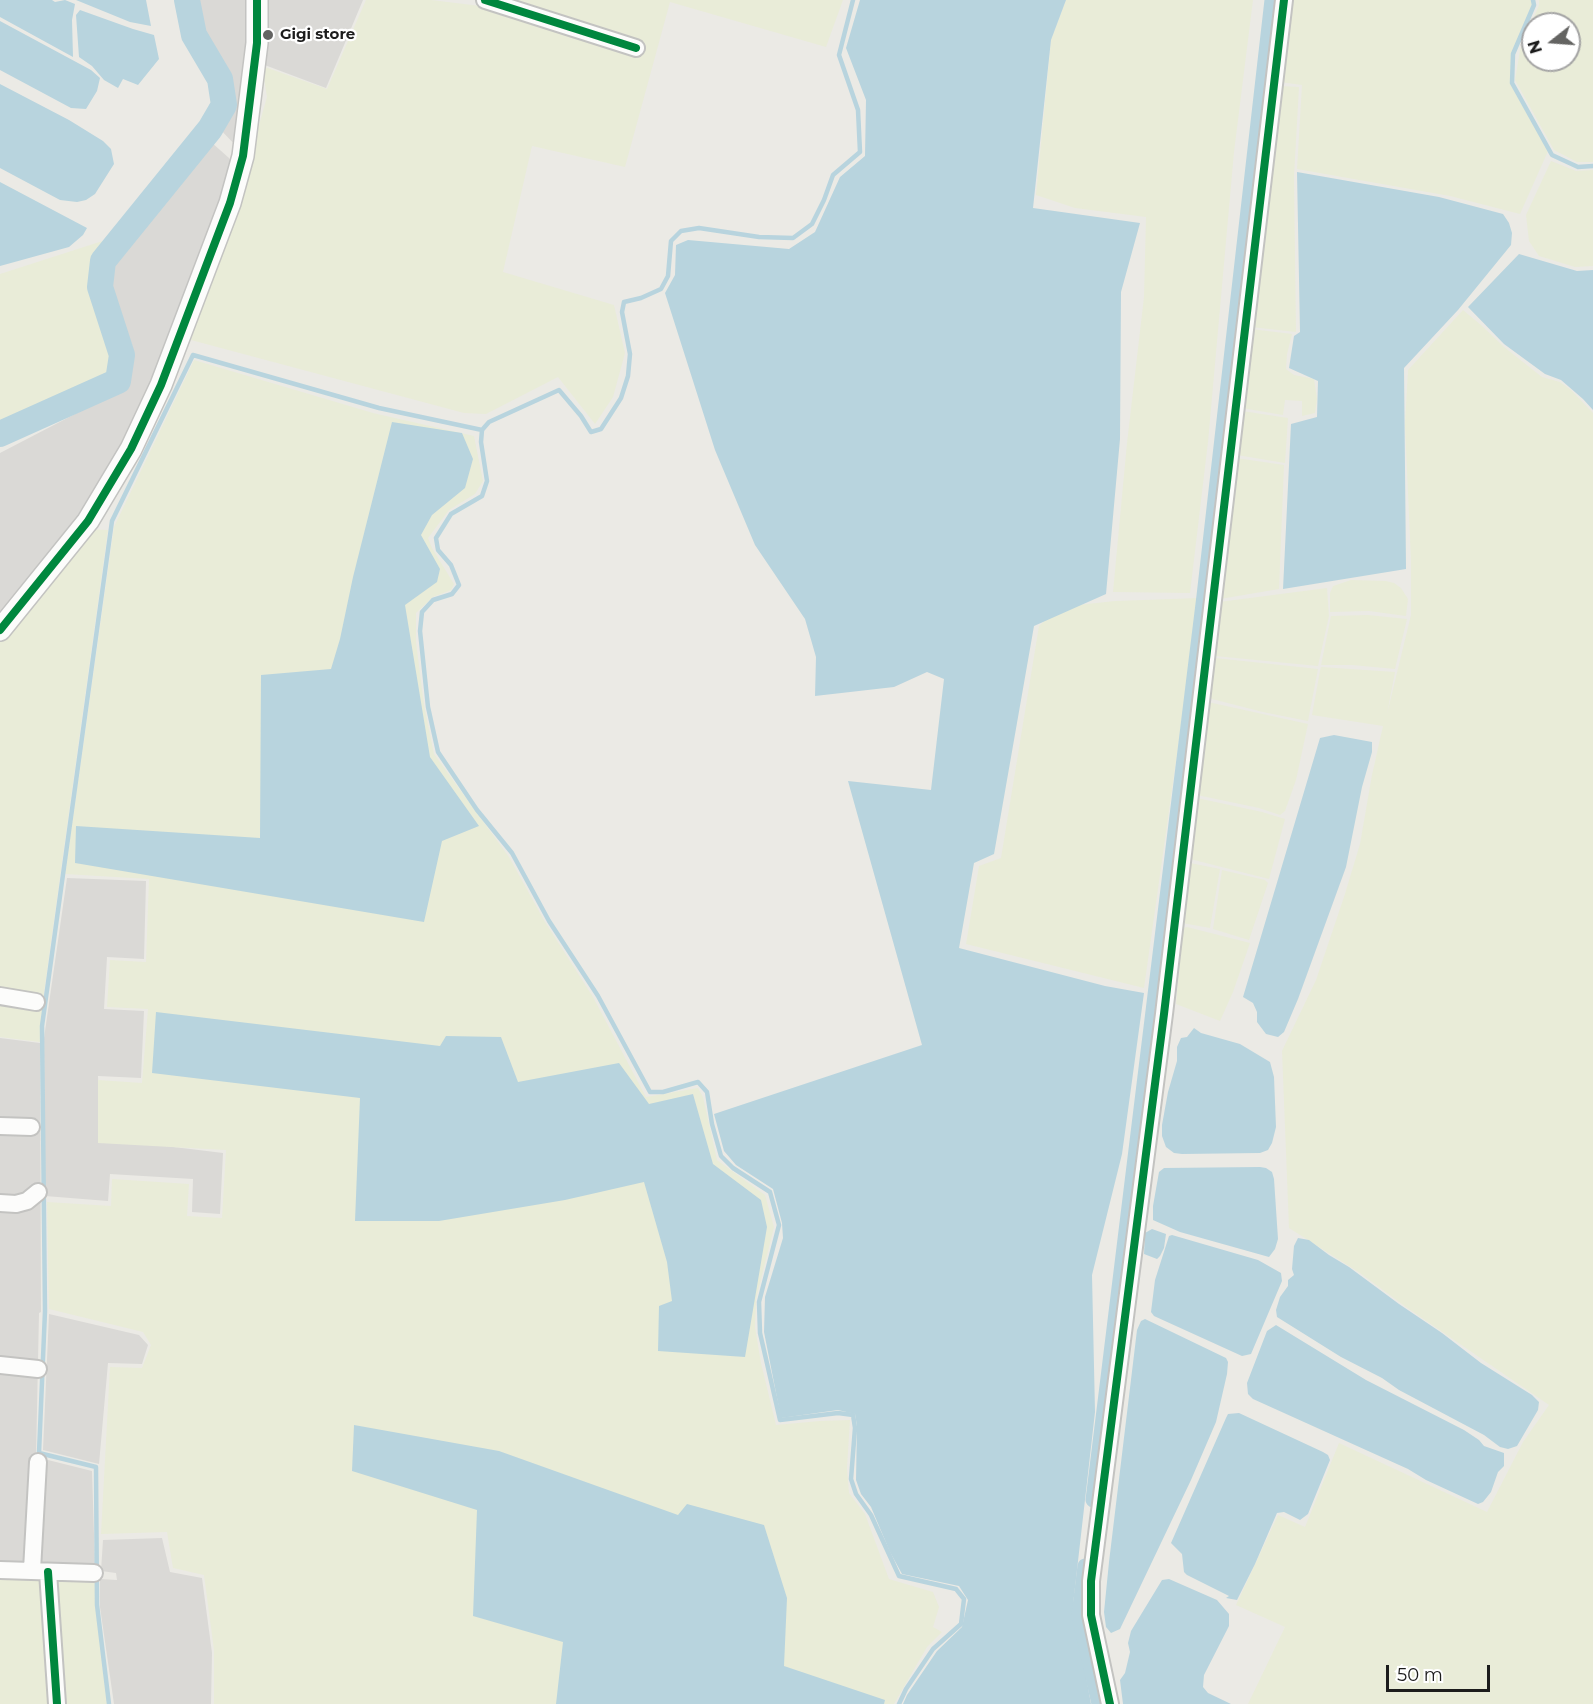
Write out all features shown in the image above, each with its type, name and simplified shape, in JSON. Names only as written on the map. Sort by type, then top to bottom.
[{"type":"street","points":[[0,630],[88,521],[131,449],[162,385],[230,203],[243,156],[257,43],[257,0]]},
{"type":"street","points":[[485,0],[636,48]]},
{"type":"street","points":[[1110,1704],[1091,1615],[1091,1581],[1166,1002],[1284,0]]},
{"type":"street","points":[[0,996],[36,1002]]},
{"type":"street","points":[[0,1126],[31,1127]]},
{"type":"street","points":[[0,1203],[16,1204],[27,1201],[38,1192]]},
{"type":"street","points":[[0,1365],[38,1369]]},
{"type":"street","points":[[38,1462],[40,1571],[57,1704]]},
{"type":"street","points":[[0,1570],[94,1572]]},
{"type":"shaded area","points":[[190,0],[251,0],[240,150],[216,125],[227,104],[222,75],[198,35]]},
{"type":"shaded area","points":[[261,0],[363,0],[326,88],[262,64]]},
{"type":"shaded area","points":[[211,142],[229,158],[233,165],[160,381],[84,519],[0,618],[0,453],[127,387],[133,348],[111,285],[113,264]]},
{"type":"shaded area","points":[[67,878],[146,881],[144,959],[107,957],[104,1009],[144,1011],[141,1078],[98,1076],[100,1138],[223,1153],[220,1214],[192,1212],[193,1179],[110,1174],[108,1201],[45,1196],[44,1038]]},
{"type":"shaded area","points":[[0,1038],[40,1043],[41,1312],[39,1313],[36,1457],[92,1471],[95,1567],[0,1566]]},
{"type":"shaded area","points":[[49,1314],[139,1335],[148,1345],[142,1364],[108,1363],[99,1464],[43,1450]]},
{"type":"shaded area","points":[[162,1538],[170,1572],[202,1578],[212,1653],[211,1704],[114,1704],[100,1607],[100,1579],[117,1580],[116,1573],[101,1571],[103,1540]]},
{"type":"green space","points":[[366,0],[431,0],[497,8],[500,0],[843,0],[826,47],[670,2],[625,167],[532,146],[503,272],[614,305],[625,353],[613,397],[595,424],[558,377],[486,414],[464,413],[191,340],[237,202],[267,97],[262,66],[327,89]]},
{"type":"green space","points":[[1066,0],[1253,0],[1234,152],[1208,442],[1190,593],[1113,592],[1144,297],[1146,217],[1075,208],[1036,195],[1051,40]]},
{"type":"green space","points":[[1290,0],[1532,0],[1529,12],[1521,12],[1521,31],[1512,53],[1510,83],[1548,151],[1520,214],[1450,196],[1297,169],[1302,85],[1280,82]]},
{"type":"green space","points":[[1539,0],[1593,0],[1593,162],[1577,162],[1554,150],[1515,80],[1521,48],[1521,72],[1581,72],[1581,12],[1536,12]]},
{"type":"green space","points":[[1279,86],[1299,87],[1294,176],[1296,332],[1251,327]]},
{"type":"green space","points":[[1551,161],[1576,171],[1593,170],[1593,266],[1575,267],[1539,256],[1529,241],[1526,215]]},
{"type":"green space","points":[[118,236],[100,258],[95,290],[119,356],[114,379],[0,429],[0,274]]},
{"type":"green space","points":[[1463,310],[1542,377],[1560,382],[1571,390],[1593,413],[1593,1704],[1248,1704],[1285,1627],[1236,1605],[1278,1515],[1305,1527],[1339,1443],[1487,1512],[1523,1442],[1549,1405],[1360,1273],[1289,1228],[1282,1051],[1316,980],[1344,897],[1360,844],[1383,726],[1312,715],[1320,671],[1321,667],[1395,672],[1387,714],[1411,615],[1405,424],[1408,370]]},
{"type":"green space","points":[[1251,329],[1292,334],[1286,369],[1294,375],[1314,379],[1317,399],[1315,413],[1302,416],[1302,401],[1285,400],[1283,415],[1242,408]]},
{"type":"green space","points":[[194,360],[373,413],[474,436],[483,481],[475,494],[449,510],[428,538],[454,584],[451,590],[433,597],[416,613],[416,642],[424,705],[434,754],[509,857],[545,922],[593,997],[646,1097],[698,1088],[703,1097],[717,1160],[765,1195],[774,1227],[756,1299],[755,1327],[776,1425],[850,1420],[847,1468],[849,1493],[865,1514],[889,1579],[933,1592],[939,1607],[933,1627],[942,1632],[927,1647],[894,1704],[214,1704],[214,1650],[204,1575],[173,1568],[167,1532],[101,1534],[110,1367],[142,1368],[151,1345],[143,1332],[49,1309],[47,1202],[111,1206],[112,1179],[189,1184],[187,1216],[222,1218],[226,1150],[98,1143],[98,1080],[142,1083],[148,1009],[107,1007],[110,960],[146,962],[149,879],[65,874],[114,527]]},
{"type":"green space","points":[[1242,411],[1288,418],[1285,463],[1237,455]]},
{"type":"green space","points":[[1236,458],[1284,465],[1279,589],[1220,599]]},
{"type":"green space","points":[[86,529],[108,530],[43,1000],[40,1042],[0,1037],[0,636]]},
{"type":"green space","points":[[1351,580],[1394,583],[1401,588],[1408,599],[1406,616],[1369,611],[1330,612],[1330,593],[1333,586]]},
{"type":"green space","points":[[1327,588],[1329,616],[1318,666],[1215,656],[1219,602]]},
{"type":"green space","points":[[1199,598],[1144,988],[966,944],[979,866],[1001,858],[1039,626],[1060,607],[1115,601]]},
{"type":"green space","points":[[1368,615],[1407,619],[1395,669],[1321,665],[1331,616]]},
{"type":"green space","points":[[1215,658],[1318,669],[1308,721],[1208,698]]},
{"type":"green space","points":[[1208,702],[1308,724],[1296,780],[1285,811],[1280,815],[1259,808],[1197,795]]},
{"type":"green space","points":[[1197,798],[1285,819],[1269,879],[1190,859]]},
{"type":"green space","points":[[1190,863],[1220,869],[1210,928],[1182,923]]},
{"type":"green space","points":[[1222,870],[1265,880],[1268,883],[1249,940],[1213,929]]},
{"type":"green space","points":[[1187,927],[1250,943],[1220,1021],[1176,1004],[1183,928]]},
{"type":"green space","points":[[0,1573],[96,1576],[96,1605],[107,1704],[0,1704]]},
{"type":"water","points":[[0,0],[52,0],[55,2],[65,0],[75,4],[72,20],[73,57],[0,17]]},
{"type":"water","points":[[76,0],[146,0],[151,26],[130,22]]},
{"type":"water","points":[[860,0],[1066,0],[1051,40],[1033,208],[1140,223],[1121,292],[1120,439],[1106,594],[1034,626],[994,854],[974,863],[959,948],[1105,986],[1144,993],[1122,1154],[1092,1275],[1095,1412],[1073,1605],[1091,1704],[903,1704],[937,1651],[962,1627],[968,1600],[959,1586],[902,1574],[856,1480],[857,1426],[855,1414],[838,1410],[781,1418],[764,1332],[765,1297],[783,1238],[782,1223],[773,1189],[736,1165],[724,1151],[714,1114],[922,1045],[848,781],[931,790],[944,679],[927,672],[894,687],[815,696],[816,657],[805,619],[755,545],[715,450],[665,293],[675,275],[676,245],[688,240],[789,249],[815,232],[840,177],[865,156],[866,100],[846,48]]},
{"type":"water","points":[[80,10],[154,35],[159,59],[138,85],[123,79],[118,88],[104,80],[92,66],[79,57],[76,15]]},
{"type":"water","points":[[0,21],[91,70],[100,78],[97,91],[86,109],[71,108],[0,70]]},
{"type":"water","points":[[0,84],[69,120],[103,141],[111,149],[114,164],[95,194],[86,200],[77,202],[60,200],[0,168]]},
{"type":"water","points":[[1297,172],[1439,197],[1503,214],[1512,233],[1511,245],[1458,310],[1404,368],[1406,569],[1283,589],[1291,424],[1317,417],[1318,381],[1289,368],[1294,336],[1300,332]]},
{"type":"water","points":[[0,182],[87,228],[83,235],[69,247],[0,266]]},
{"type":"water","points":[[1519,254],[1577,271],[1593,270],[1593,410],[1561,380],[1545,374],[1504,344],[1468,307]]},
{"type":"water","points":[[392,422],[462,433],[473,459],[465,488],[432,515],[421,535],[440,569],[437,582],[405,605],[430,757],[479,826],[442,841],[424,922],[75,863],[76,826],[260,838],[261,675],[331,669]]},
{"type":"water","points":[[1334,735],[1372,742],[1372,752],[1362,787],[1346,867],[1298,999],[1284,1032],[1278,1037],[1266,1034],[1257,1022],[1257,1012],[1253,1003],[1243,997],[1320,738]]},
{"type":"water","points":[[156,1012],[440,1046],[446,1036],[501,1037],[518,1082],[619,1063],[649,1104],[693,1094],[713,1164],[761,1200],[767,1227],[745,1357],[658,1351],[659,1306],[672,1301],[667,1262],[644,1182],[565,1200],[439,1221],[355,1221],[360,1098],[152,1073]]},
{"type":"water","points":[[1194,1028],[1201,1033],[1240,1044],[1270,1062],[1274,1077],[1276,1127],[1268,1150],[1260,1153],[1182,1154],[1174,1153],[1166,1147],[1162,1136],[1162,1125],[1177,1061],[1177,1047],[1181,1038],[1187,1037]]},
{"type":"water","points":[[1260,1167],[1272,1172],[1274,1179],[1278,1239],[1269,1257],[1180,1232],[1153,1220],[1159,1172],[1164,1168]]},
{"type":"water","points":[[1152,1229],[1166,1234],[1164,1248],[1157,1259],[1144,1254],[1145,1233]]},
{"type":"water","points":[[1169,1236],[1258,1260],[1281,1273],[1282,1281],[1251,1354],[1242,1356],[1154,1316],[1151,1312],[1155,1280]]},
{"type":"water","points":[[1298,1238],[1309,1240],[1481,1363],[1532,1395],[1539,1402],[1538,1410],[1517,1446],[1508,1449],[1500,1447],[1484,1435],[1341,1357],[1277,1317],[1276,1310],[1280,1297],[1288,1286],[1288,1280],[1294,1275],[1292,1269],[1294,1246]]},
{"type":"water","points":[[1145,1319],[1226,1358],[1227,1374],[1216,1422],[1191,1480],[1120,1629],[1111,1633],[1106,1627],[1104,1612],[1109,1562],[1137,1330],[1141,1321]]},
{"type":"water","points":[[1276,1325],[1366,1380],[1464,1430],[1484,1446],[1504,1453],[1504,1466],[1498,1472],[1491,1492],[1483,1502],[1478,1504],[1408,1469],[1253,1399],[1248,1394],[1247,1383],[1267,1331]]},
{"type":"water","points":[[1239,1413],[1323,1452],[1330,1460],[1308,1514],[1300,1520],[1284,1512],[1277,1513],[1237,1600],[1226,1598],[1229,1596],[1187,1575],[1184,1572],[1182,1554],[1171,1543],[1228,1414]]},
{"type":"water","points":[[354,1425],[499,1451],[678,1515],[687,1504],[764,1525],[787,1598],[784,1666],[885,1700],[884,1704],[556,1704],[563,1642],[473,1616],[477,1510],[352,1471]]},
{"type":"water","points":[[1169,1579],[1217,1600],[1229,1614],[1229,1626],[1204,1675],[1203,1687],[1208,1693],[1231,1704],[1123,1704],[1120,1680],[1125,1673],[1130,1652],[1128,1643],[1131,1631],[1162,1580]]},
{"type":"waterway","points":[[0,434],[118,381],[122,355],[100,287],[103,261],[210,129],[224,105],[220,79],[194,35],[187,0]]},
{"type":"waterway","points":[[853,0],[839,55],[858,110],[860,152],[833,175],[812,224],[793,238],[759,237],[699,228],[681,231],[671,241],[668,276],[661,289],[641,298],[624,302],[622,312],[630,354],[628,376],[621,398],[601,429],[591,432],[559,390],[489,422],[482,430],[481,442],[487,481],[482,496],[451,514],[436,538],[438,550],[451,565],[459,585],[452,594],[433,600],[422,612],[420,631],[428,707],[438,752],[477,810],[512,853],[549,921],[598,996],[650,1092],[663,1092],[698,1082],[707,1092],[712,1124],[721,1156],[733,1168],[770,1192],[779,1225],[759,1302],[760,1333],[780,1420],[838,1413],[853,1415],[855,1428],[851,1479],[856,1494],[871,1515],[899,1576],[956,1589],[964,1599],[961,1624],[933,1649],[906,1689],[899,1704]]},
{"type":"waterway","points":[[1093,1500],[1204,596],[1272,0]]},
{"type":"waterway","points":[[1533,0],[1534,5],[1513,54],[1512,83],[1552,155],[1578,167],[1593,166]]},
{"type":"waterway","points":[[109,1704],[97,1605],[96,1467],[39,1453],[45,1311],[42,1026],[112,521],[193,355],[379,408],[482,430]]},
{"type":"waterway","points":[[1085,1566],[1079,1615],[1099,1704]]},
{"type":"cycle path","points":[[0,630],[88,521],[131,449],[161,385],[230,203],[243,156],[257,43],[257,0]]},
{"type":"cycle path","points":[[485,0],[636,48]]},
{"type":"cycle path","points":[[1110,1704],[1091,1615],[1091,1581],[1164,1014],[1284,0]]},
{"type":"cycle path","points":[[48,1572],[57,1704]]},
{"type":"place","name":"Gigi store","points":[[268,35]]}]
